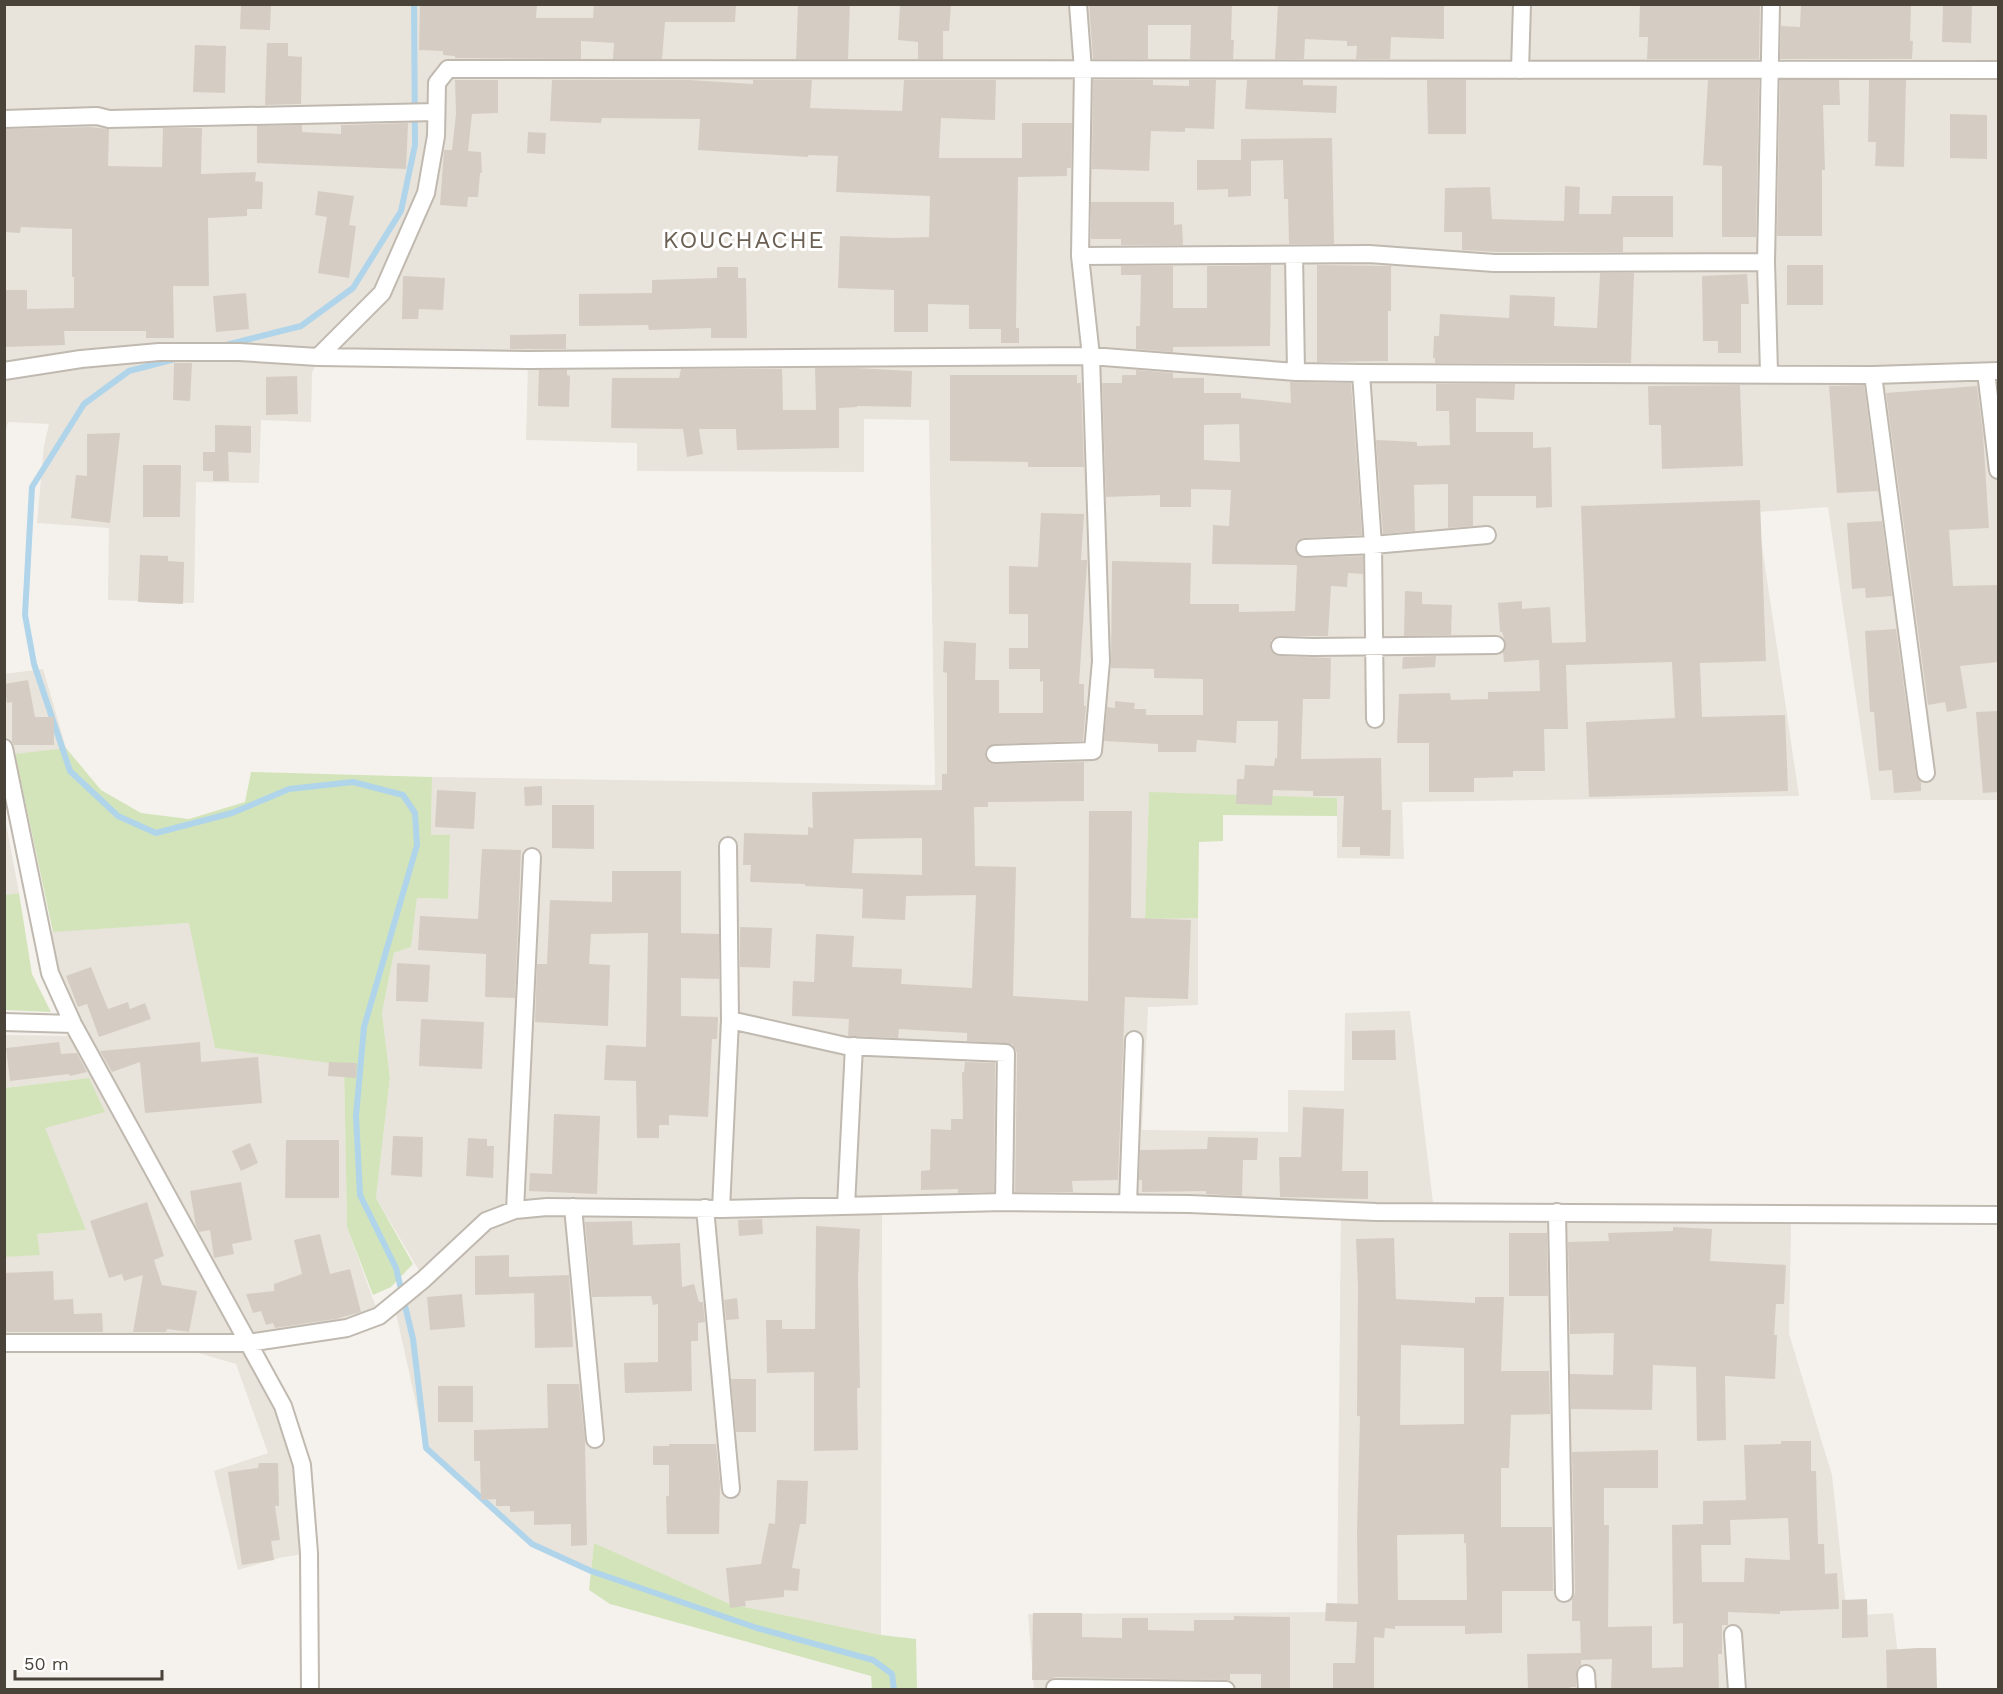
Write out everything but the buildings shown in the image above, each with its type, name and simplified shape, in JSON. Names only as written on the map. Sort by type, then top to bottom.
[{"type":"street","points":[[995,754],[1093,751],[1101,661],[1091,356],[1080,256],[1083,70],[1078,4]]},
{"type":"street","points":[[1520,70],[1522,4]]},
{"type":"street","points":[[1769,373],[1766,262],[1771,4]]},
{"type":"street","points":[[318,357],[382,293],[426,192],[436,136],[436,82],[448,69],[1998,70]]},
{"type":"street","points":[[4,119],[436,112]]},
{"type":"street","points":[[1080,256],[1369,254],[1494,263],[1766,262]]},
{"type":"street","points":[[1294,255],[1296,372]]},
{"type":"street","points":[[4,371],[81,358],[159,352],[528,360],[1091,356],[1296,372],[1361,373],[1873,375],[1992,371],[1998,470]]},
{"type":"street","points":[[1361,373],[1373,545],[1374,719]]},
{"type":"street","points":[[1873,375],[1926,773]]},
{"type":"street","points":[[1305,548],[1373,545],[1487,535]]},
{"type":"street","points":[[1280,646],[1496,645]]},
{"type":"street","points":[[4,748],[50,973],[73,1024],[283,1406],[302,1465],[309,1553],[310,1689]]},
{"type":"street","points":[[728,846],[730,1020],[713,1209],[731,1490]]},
{"type":"street","points":[[515,1210],[532,857]]},
{"type":"street","points":[[730,1020],[854,1046],[1006,1053],[1004,1202]]},
{"type":"street","points":[[4,1022],[73,1024]]},
{"type":"street","points":[[1128,1203],[1134,1040]]},
{"type":"street","points":[[846,1206],[854,1046]]},
{"type":"street","points":[[4,1343],[248,1343],[347,1328],[379,1316],[424,1279],[486,1221],[515,1210],[713,1209],[1004,1202],[1128,1203],[1376,1212],[1998,1215]]},
{"type":"street","points":[[573,1208],[595,1439]]},
{"type":"street","points":[[1557,1212],[1564,1593]]},
{"type":"street","points":[[1733,1634],[1737,1689]]},
{"type":"street","points":[[1055,1689],[1226,1689]]},
{"type":"shaded area","points":[[5,5],[1998,5],[1998,800],[1871,800],[1828,507],[1757,512],[1799,796],[1402,802],[1404,859],[1337,858],[1337,798],[1149,793],[1145,918],[1198,918],[1198,1005],[1148,1007],[1142,1130],[1288,1132],[1288,1090],[1344,1091],[1345,1013],[1410,1011],[1434,1211],[1789,1213],[1791,1228],[1789,1334],[1832,1475],[1847,1616],[1893,1613],[1902,1689],[1034,1689],[1028,1614],[1337,1612],[1341,1210],[882,1206],[881,1635],[730,1604],[594,1543],[591,1571],[532,1544],[426,1448],[395,1309],[424,1279],[376,1198],[390,1078],[382,1013],[394,953],[411,947],[417,898],[447,899],[450,836],[431,835],[432,777],[935,785],[929,420],[864,419],[864,472],[637,471],[637,443],[526,440],[528,361],[319,357],[312,373],[311,422],[261,420],[259,483],[196,482],[194,603],[108,600],[109,528],[37,523],[44,446],[49,424],[8,422],[5,433]]},
{"type":"shaded area","points":[[43,669],[66,748],[5,756],[4,674]]},
{"type":"shaded area","points":[[4,813],[19,893],[5,895],[4,895]]},
{"type":"shaded area","points":[[190,923],[215,1048],[344,1065],[347,1227],[379,1316],[249,1343],[302,1465],[309,1553],[279,1558],[238,1570],[214,1471],[268,1453],[236,1364],[157,1341],[5,1338],[5,1257],[40,1254],[36,1234],[86,1230],[44,1128],[89,1078],[5,1088],[5,1035],[79,1036],[42,932]]},
{"type":"green space","points":[[66,748],[101,790],[141,813],[189,819],[245,802],[251,772],[432,777],[431,835],[450,835],[448,899],[417,898],[411,947],[394,953],[382,1013],[390,1078],[376,1198],[413,1264],[391,1287],[373,1295],[347,1227],[344,1065],[215,1048],[189,923],[53,932],[15,754]]},
{"type":"green space","points":[[1149,792],[1337,798],[1337,816],[1223,815],[1223,841],[1199,842],[1198,918],[1145,919]]},
{"type":"green space","points":[[19,893],[32,974],[51,1012],[5,1010],[5,895]]},
{"type":"green space","points":[[89,1078],[105,1112],[45,1128],[86,1230],[37,1234],[40,1255],[5,1257],[5,1088]]},
{"type":"green space","points":[[594,1543],[730,1604],[881,1635],[916,1639],[917,1689],[872,1689],[871,1676],[610,1604],[589,1590]]},
{"type":"waterway","points":[[226,345],[301,326],[353,288],[401,211],[415,145],[414,4]]},
{"type":"waterway","points":[[175,359],[129,371],[84,404],[32,487],[25,615],[34,664],[70,771],[118,816],[156,833],[232,813],[289,789],[353,782],[403,795],[415,813],[417,845],[364,1027],[356,1116],[360,1195],[396,1268],[413,1339],[426,1448],[532,1544],[591,1571],[757,1628],[873,1660],[892,1674],[894,1690]]},
{"type":"district","name":"KOUCHACHE","points":[[744,240]]}]
